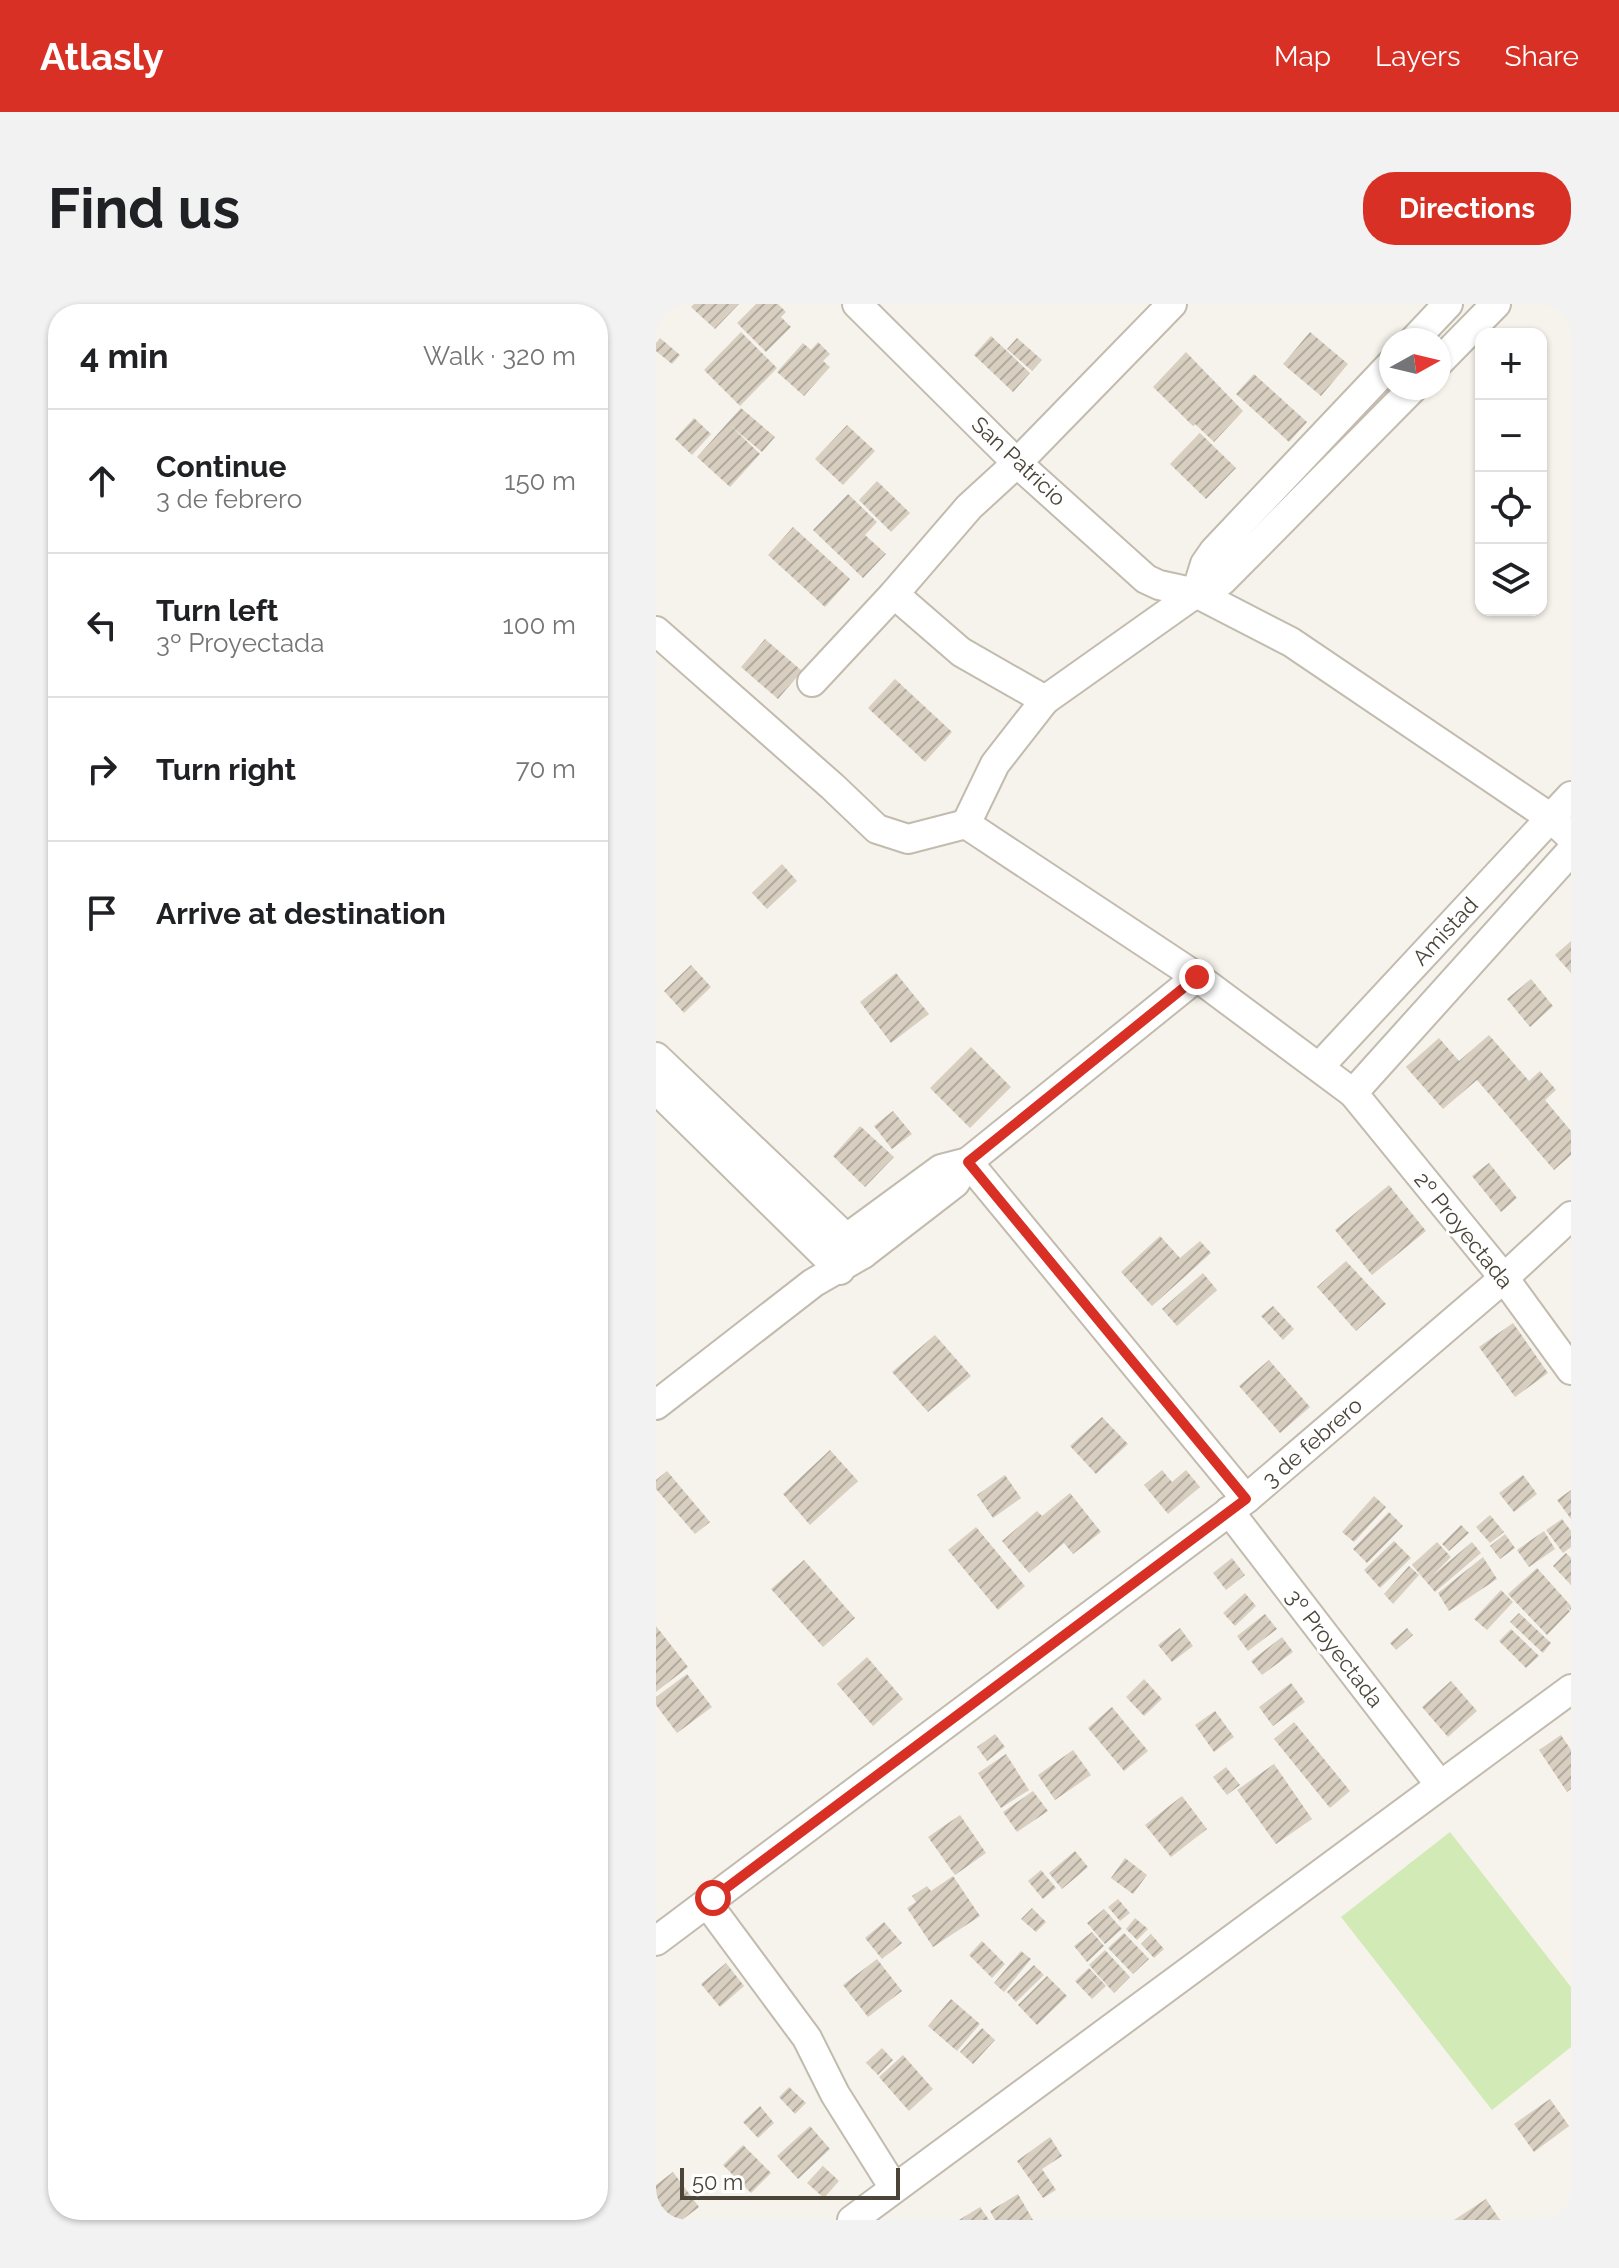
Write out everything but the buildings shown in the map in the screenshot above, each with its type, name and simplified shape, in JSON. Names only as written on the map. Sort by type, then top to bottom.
[{"type":"street","name":"San Patricio","points":[[857,304],[1017,463],[1146,579],[1196,593],[1291,642],[1561,828]]},
{"type":"street","points":[[812,682],[969,507],[1017,463],[1172,304]]},
{"type":"street","points":[[1425,328],[1448,304]]},
{"type":"street","points":[[1451,350],[1496,304]]},
{"type":"street","points":[[1196,593],[1205,564],[1214,551],[1379,377]]},
{"type":"street","points":[[656,631],[877,829],[908,839],[966,824],[995,764],[1045,700],[1196,593],[1222,581],[1401,400]]},
{"type":"street","points":[[894,594],[961,652],[1045,700]]},
{"type":"street","name":"Amistad","points":[[1319,1067],[1561,828],[1571,796]]},
{"type":"street","name":"2º Proyectada","points":[[966,824],[1197,977],[1353,1093],[1504,1278],[1571,1370]]},
{"type":"street","name":"Amistad","points":[[1353,1093],[1571,851]]},
{"type":"street","points":[[656,1405],[813,1283],[941,1169],[968,1162],[1197,977]]},
{"type":"street","points":[[656,1057],[843,1254]]},
{"type":"street","points":[[656,1089],[843,1254]]},
{"type":"street","name":"3º Proyectada","points":[[968,1162],[1238,1505],[1440,1785]]},
{"type":"street","name":"3 de febrero","points":[[656,1941],[1238,1505],[1504,1278],[1571,1216]]},
{"type":"street","points":[[865,2216],[894,2188],[1571,1689]]},
{"type":"street","points":[[707,1903],[807,2038],[835,2094],[894,2188]]},
{"type":"green space","points":[[1450,1832],[1571,1987],[1571,2047],[1492,2110],[1341,1917]]},
{"type":"route","points":[[713,1898],[1246,1499],[968,1162],[1197,977]]}]
